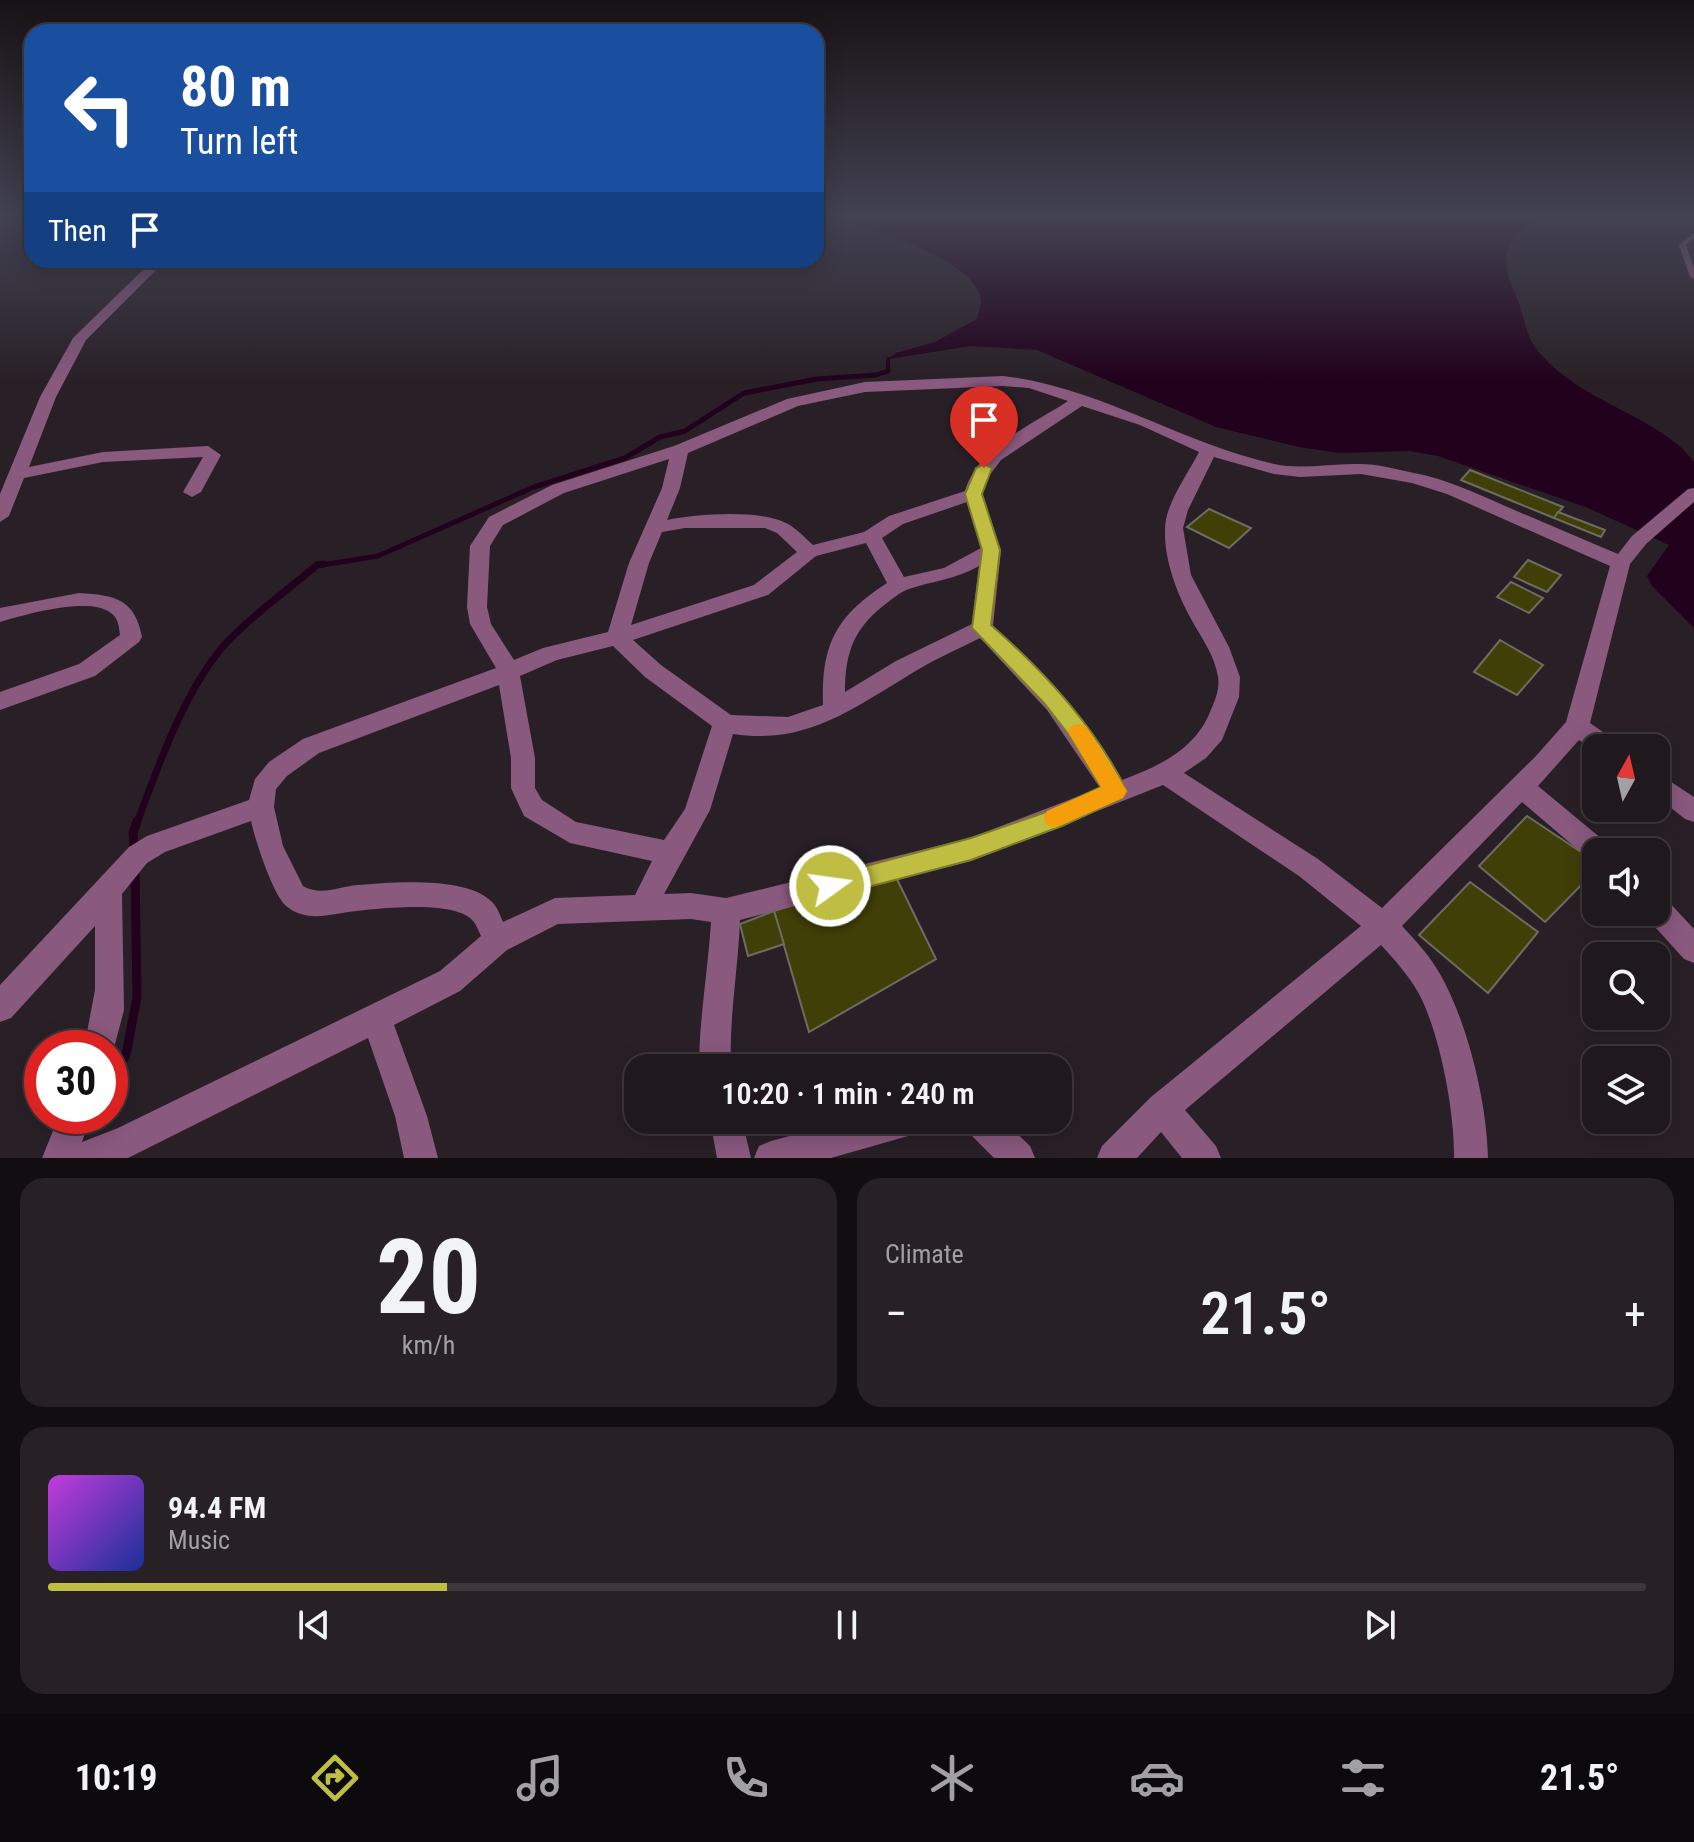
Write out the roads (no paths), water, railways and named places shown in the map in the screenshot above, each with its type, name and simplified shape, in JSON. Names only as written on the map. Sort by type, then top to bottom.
[{"type":"street","points":[[0,516],[48,397],[80,338],[147,273]]},
{"type":"street","points":[[670,853],[570,832],[533,808],[523,788],[523,758],[508,670],[481,624],[477,607],[480,546],[496,521],[558,489],[680,450],[793,402],[865,387],[1003,381],[1031,384],[1082,399],[1209,450],[1274,469],[1300,472],[1361,469],[1415,478],[1453,490],[1621,563]]},
{"type":"street","points":[[982,628],[991,550],[973,494],[977,480],[995,456],[1082,399]]},
{"type":"street","points":[[617,637],[639,563],[671,488],[680,450]]},
{"type":"street","points":[[84,1158],[126,1142],[450,981],[497,940],[555,911],[691,906],[726,911],[971,849],[1165,774],[1197,751],[1214,733],[1228,697],[1229,677],[1218,647],[1181,575],[1174,528],[1179,510],[1209,450]]},
{"type":"street","points":[[18,474],[103,457],[208,451],[212,455],[192,492]]},
{"type":"street","points":[[1114,1158],[1162,1108],[1383,926],[1577,726],[1621,563],[1639,540],[1694,493]]},
{"type":"street","points":[[497,940],[484,912],[473,903],[409,895],[355,898],[322,904],[306,903],[293,895],[270,846],[261,807],[264,786],[298,753],[551,654],[617,637],[761,590],[809,552],[871,536],[896,520],[973,494]]},
{"type":"street","points":[[653,528],[685,522],[768,522],[784,529],[809,552]]},
{"type":"street","points":[[871,536],[899,586]]},
{"type":"street","points":[[835,710],[832,675],[843,633],[855,617],[899,586],[940,576],[971,563],[991,550]]},
{"type":"street","points":[[0,615],[56,602],[90,600],[113,604],[125,612],[131,627],[131,637],[103,661],[57,684],[0,701]]},
{"type":"street","points":[[982,628],[1052,698],[1077,729],[1115,791]]},
{"type":"street","points":[[617,637],[653,671],[725,723],[750,727],[788,726],[835,710],[927,654],[982,628]]},
{"type":"street","points":[[643,908],[670,853],[684,836],[697,810],[725,723]]},
{"type":"street","points":[[1577,726],[1588,734]]},
{"type":"street","points":[[1165,774],[1313,872],[1383,926],[1428,981],[1445,1020],[1472,1129],[1471,1158]]},
{"type":"street","points":[[1521,786],[1582,838]]},
{"type":"street","points":[[1670,793],[1694,811]]},
{"type":"street","points":[[0,1007],[138,855],[156,844],[261,807]]},
{"type":"street","points":[[107,1030],[112,982],[107,950],[108,891]]},
{"type":"street","points":[[715,1054],[714,1026],[723,968],[726,911]]},
{"type":"street","points":[[1670,923],[1694,949]]},
{"type":"street","points":[[377,1019],[411,1116],[421,1158]]},
{"type":"street","points":[[1162,1108],[1204,1158]]},
{"type":"street","points":[[59,1158],[68,1134]]},
{"type":"street","points":[[729,1134],[734,1158]]},
{"type":"street","points":[[771,1158],[858,1134]]},
{"type":"street","points":[[994,1134],[1018,1158]]},
{"type":"waterway","points":[[316,566],[378,556],[534,487],[625,458],[660,437],[685,431],[744,393],[817,379],[876,375],[888,371],[888,359]]},
{"type":"waterway","points":[[137,823],[176,725],[216,655],[252,618],[317,565],[323,564]]},
{"type":"waterway","points":[[134,851],[133,833],[137,821]]},
{"type":"waterway","points":[[128,1044],[137,997],[135,870]]}]
